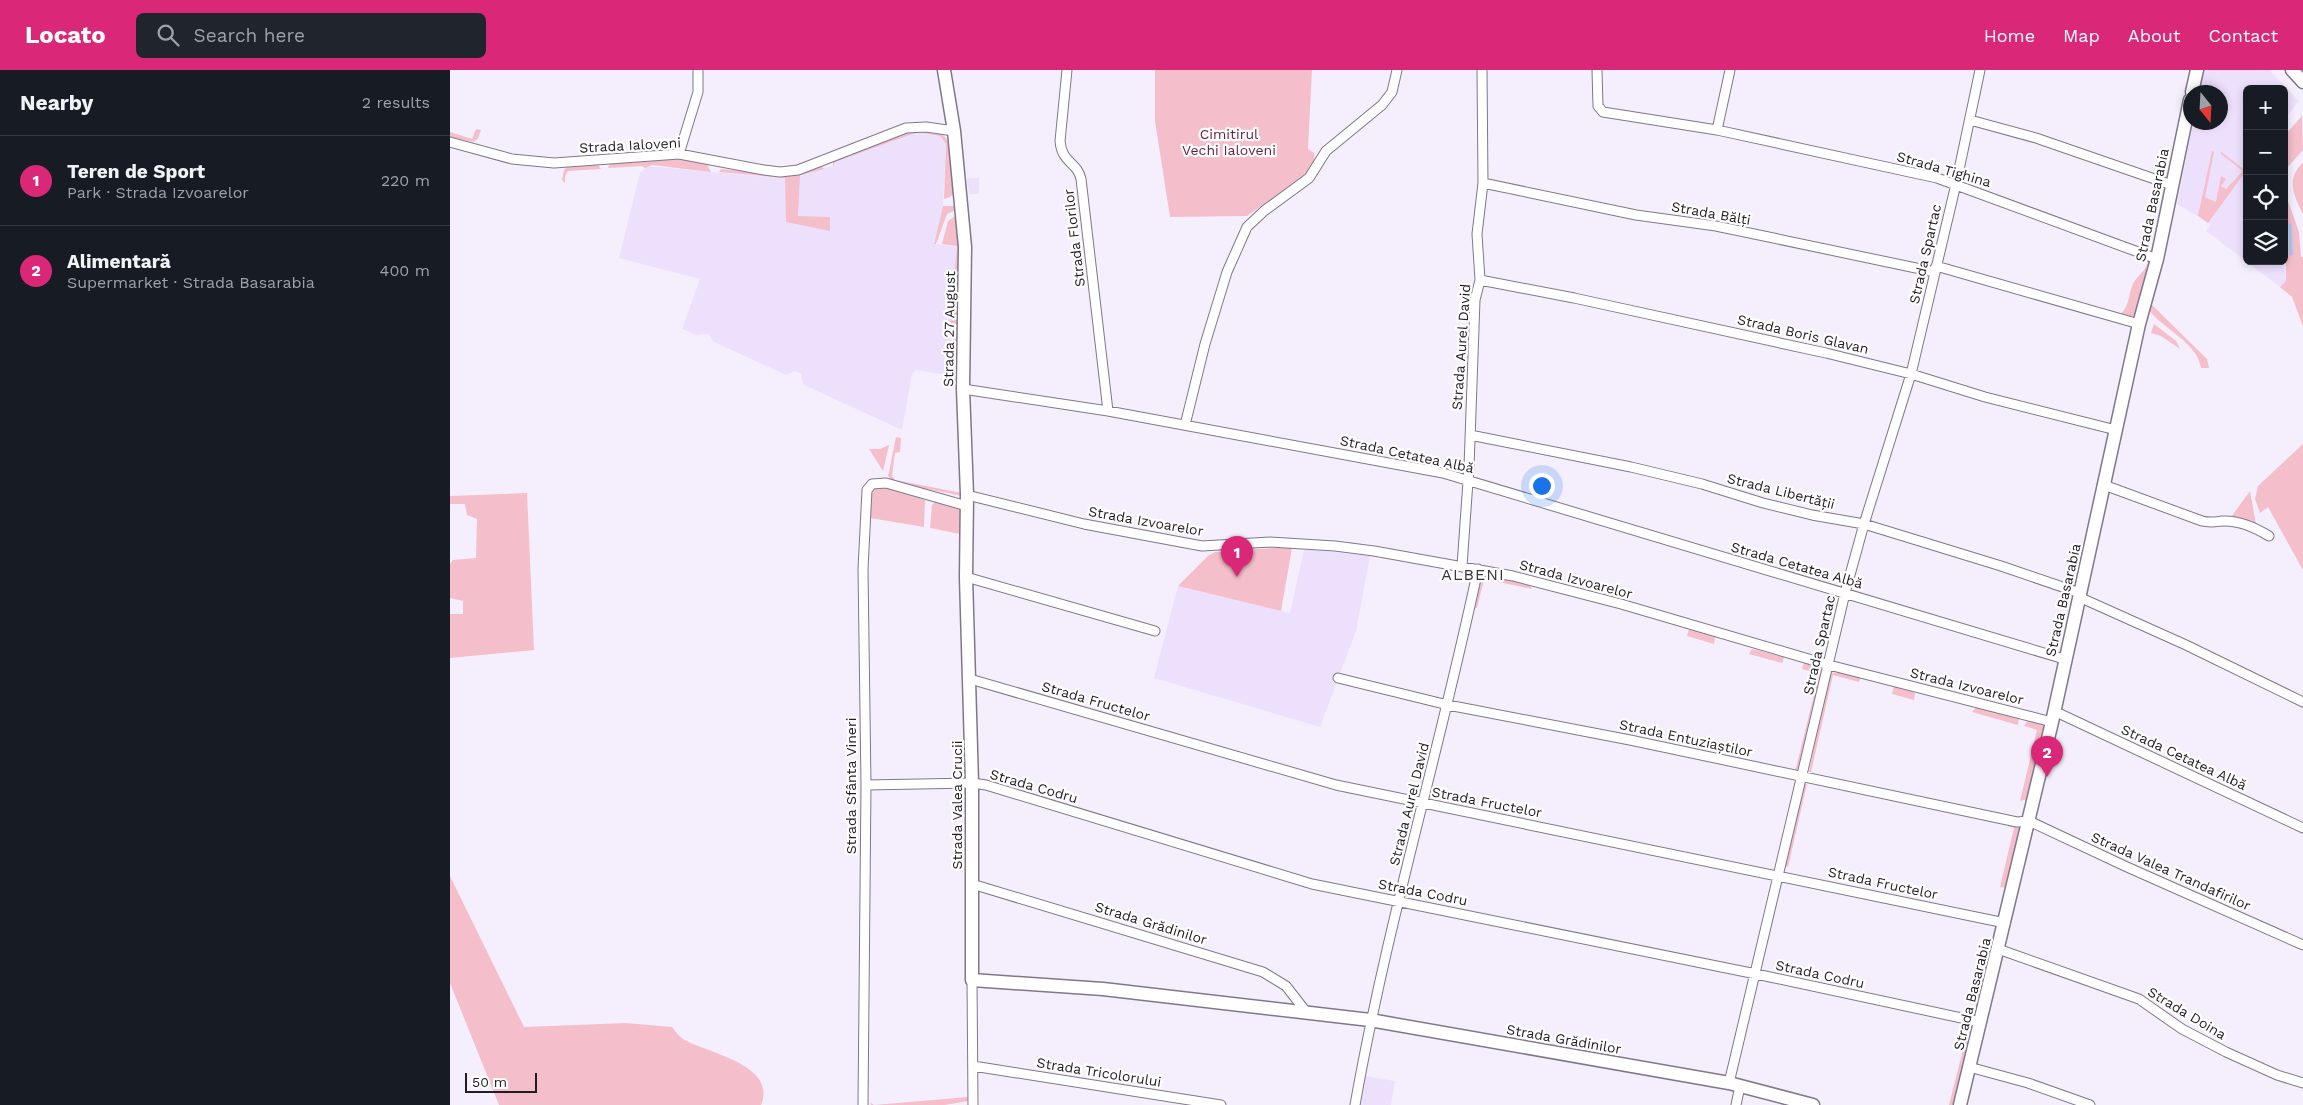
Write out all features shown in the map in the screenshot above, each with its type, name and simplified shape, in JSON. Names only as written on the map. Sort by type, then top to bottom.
[{"type":"street","points":[[679,154],[698,92],[698,70]]},
{"type":"street","name":"Strada 27 August","points":[[944,70],[954,131],[965,248],[963,389],[967,500]]},
{"type":"street","name":"Strada Florilor","points":[[1067,70],[1061,151],[1067,161],[1076,166],[1081,179],[1108,411]]},
{"type":"street","points":[[1185,425],[1205,344],[1227,272],[1247,227],[1264,211],[1309,178],[1326,151],[1382,105],[1395,85],[1397,70]]},
{"type":"street","name":"Strada Aurel David","points":[[1462,566],[1470,435],[1475,300],[1480,280],[1477,234],[1483,183],[1482,70]]},
{"type":"street","name":"Strada Tighina","points":[[1597,70],[1599,110],[1718,130],[1956,184],[2157,259]]},
{"type":"street","points":[[1718,130],[1730,70]]},
{"type":"street","name":"Strada Spartac","points":[[1736,1105],[1735,1084],[1756,974],[1845,593],[1864,524],[1911,374],[1956,184],[1980,70]]},
{"type":"street","points":[[2194,85],[2197,70]]},
{"type":"street","points":[[2292,70],[2303,82]]},
{"type":"street","points":[[1970,120],[2036,138],[2172,185]]},
{"type":"street","name":"Strada Ialoveni","points":[[450,142],[512,159],[554,163],[679,154],[764,170],[789,171],[809,166],[906,128],[926,127],[954,131]]},
{"type":"street","name":"Strada Basarabia","points":[[1960,1105],[2029,821],[2140,324],[2157,259],[2184,130]]},
{"type":"street","name":"Strada Bălți","points":[[1483,183],[1636,215],[1716,226],[1936,269],[2140,324]]},
{"type":"street","name":"Strada Boris Glavan","points":[[1480,280],[1664,317],[1911,374],[1985,397],[2116,430]]},
{"type":"street","name":"Strada Cetatea Albă","points":[[963,389],[1108,411],[1443,473],[2064,659]]},
{"type":"street","name":"Strada Libertății","points":[[1470,435],[1631,466],[1702,484],[1763,503],[1864,524],[2001,566],[2079,595],[2303,702]]},
{"type":"street","name":"Strada Sfânta Vineri","points":[[863,1105],[866,785],[865,502],[869,486],[880,482],[967,500]]},
{"type":"street","points":[[2104,485],[2202,521],[2210,523],[2234,522],[2256,528],[2269,536]]},
{"type":"street","name":"Strada Izvoarelor","points":[[967,500],[1202,546],[1270,542],[1299,543],[1374,550],[1478,569],[1547,584],[1622,604],[1829,665],[2053,716]]},
{"type":"street","name":"Strada Valea Crucii","points":[[967,500],[966,577],[972,784],[973,1105]]},
{"type":"street","name":"Strada Aurel David","points":[[1355,1105],[1370,1020],[1448,705],[1478,569]]},
{"type":"street","points":[[966,577],[1155,631]]},
{"type":"street","name":"Strada Entuziaștilor","points":[[1338,678],[1448,705],[1802,776],[2017,822],[2029,821]]},
{"type":"street","name":"Strada Fructelor","points":[[970,680],[1302,776],[1423,803],[2005,923]]},
{"type":"street","name":"Strada Cetatea Albă","points":[[2053,716],[2303,828]]},
{"type":"street","name":"Strada Codru","points":[[866,785],[986,785],[1312,884],[1756,974],[1980,1022]]},
{"type":"street","name":"Strada Valea Trandafirilor","points":[[2029,821],[2127,868],[2303,945]]},
{"type":"street","name":"Strada Grădinilor","points":[[972,884],[1263,972],[1286,986],[1308,1013]]},
{"type":"street","name":"Strada Doina","points":[[1998,949],[2139,999],[2182,1029],[2226,1052],[2271,1072],[2303,1083]]},
{"type":"street","name":"Strada Grădinilor","points":[[972,980],[1103,989],[1370,1020],[1735,1084],[1813,1105]]},
{"type":"street","name":"Strada Tricolorului","points":[[973,1066],[1220,1105]]},
{"type":"street","points":[[1969,1067],[2028,1083],[2090,1105]]},
{"type":"shaded area","points":[[2203,70],[2269,70],[2284,85],[2243,85],[2243,259],[2206,231],[2211,224],[2177,204],[2192,130],[2228,130],[2228,85],[2200,85]]},
{"type":"shaded area","points":[[2288,90],[2299,101],[2288,116]]},
{"type":"shaded area","points":[[918,132],[940,136],[946,144],[943,206],[934,244],[957,246],[949,331],[955,332],[952,376],[916,370],[912,374],[902,430],[804,385],[801,378],[802,374],[795,371],[786,375],[714,342],[708,334],[696,335],[682,329],[700,279],[619,258],[640,173],[648,166],[789,179],[813,170],[834,166],[835,162]]},
{"type":"shaded area","points":[[967,178],[979,178],[979,194],[969,194]]},
{"type":"shaded area","points":[[2251,265],[2284,265],[2286,281],[2280,287]]},
{"type":"shaded area","points":[[1304,549],[1370,556],[1356,631],[1320,727],[1154,678],[1178,586],[1290,613]]},
{"type":"shaded area","points":[[1365,1076],[1395,1081],[1391,1105],[1360,1105]]},
{"type":"green space","name":"Cimitirul Vechi Ialoveni","points":[[1155,70],[1312,70],[1308,149],[1314,153],[1314,161],[1310,170],[1296,185],[1263,208],[1261,206],[1247,216],[1170,217],[1155,121]]},
{"type":"green space","points":[[2302,116],[2303,150],[2288,167],[2288,132]]},
{"type":"green space","points":[[476,129],[481,130],[474,142],[450,137],[450,132],[472,139]]},
{"type":"green space","points":[[917,129],[938,132],[947,139],[953,162],[955,192],[950,197],[944,199],[946,144],[940,136],[918,132],[835,162],[833,167],[833,162],[899,133]]},
{"type":"green space","points":[[2212,151],[2214,152],[2205,197],[2216,202],[2221,176],[2226,179],[2221,186],[2226,189],[2243,171],[2243,175],[2208,223],[2198,216]]},
{"type":"green space","points":[[2220,151],[2243,169],[2243,171],[2221,154]]},
{"type":"green space","points":[[681,159],[706,162],[711,172],[652,165],[645,168],[642,166],[608,168],[611,161]]},
{"type":"green space","points":[[596,163],[601,169],[568,171],[565,176],[565,183],[562,180],[564,170],[569,165]]},
{"type":"green space","points":[[2303,163],[2303,214],[2296,200],[2293,181],[2294,175]]},
{"type":"green space","points":[[821,165],[824,169],[800,175],[798,216],[830,217],[830,231],[786,222],[785,178],[719,172],[721,169],[790,176]]},
{"type":"green space","points":[[2288,201],[2299,232],[2301,257],[2303,257],[2303,326],[2292,297],[2280,287],[2286,281],[2286,265],[2288,265]]},
{"type":"green space","points":[[943,206],[955,206],[958,209],[947,214],[936,244],[934,244]]},
{"type":"green space","points":[[954,217],[959,218],[959,345],[954,346],[955,332],[949,331],[957,246],[942,244],[948,221]]},
{"type":"green space","points":[[2148,262],[2151,265],[2137,313],[2131,317],[2119,315],[2127,304],[2134,282]]},
{"type":"green space","points":[[2150,303],[2207,359],[2209,368],[2201,368],[2198,359],[2187,343],[2149,310]]},
{"type":"green space","points":[[2154,324],[2176,341],[2180,349],[2161,336],[2151,333]]},
{"type":"green space","points":[[896,437],[901,438],[900,452],[895,453],[892,476],[895,480],[962,493],[962,496],[892,482],[888,476]]},
{"type":"green space","points":[[2303,444],[2303,570],[2268,507],[2260,513],[2255,499],[2258,486]]},
{"type":"green space","points":[[889,445],[883,471],[869,449],[880,449]]},
{"type":"green space","points":[[876,486],[886,486],[925,500],[924,527],[870,518],[872,489]]},
{"type":"green space","points":[[2250,491],[2256,524],[2231,517]]},
{"type":"green space","points":[[527,493],[534,650],[450,658],[450,614],[463,614],[463,601],[450,598],[450,564],[453,560],[476,558],[477,519],[467,515],[465,504],[450,504],[450,496]]},
{"type":"green space","points":[[935,502],[959,507],[961,510],[960,534],[930,528],[932,505]]},
{"type":"green space","points":[[1292,548],[1281,611],[1178,586],[1208,556],[1215,552]]},
{"type":"green space","points":[[1487,575],[1529,584],[1532,589],[1484,579],[1477,608],[1475,608],[1481,576]]},
{"type":"green space","points":[[1689,629],[1715,637],[1714,644],[1687,636]]},
{"type":"green space","points":[[1752,649],[1784,657],[1782,663],[1749,654]]},
{"type":"green space","points":[[1804,662],[1820,667],[1822,672],[1799,769],[1793,770],[1796,768],[1819,674],[1802,669]]},
{"type":"green space","points":[[1840,672],[1861,677],[1859,682],[1833,675],[1811,772],[1809,772],[1828,676],[1830,673]]},
{"type":"green space","points":[[1894,686],[1913,691],[1915,693],[1914,700],[1892,694]]},
{"type":"green space","points":[[1977,706],[2019,717],[2018,725],[1972,712]]},
{"type":"green space","points":[[2028,720],[2043,723],[2044,726],[2028,799],[2020,801],[2037,730],[2024,726]]},
{"type":"green space","points":[[1804,784],[1807,784],[1788,867],[1784,866]]},
{"type":"green space","points":[[2007,826],[2018,827],[2021,831],[2007,888],[2000,887],[2014,828]]},
{"type":"green space","points":[[450,876],[524,1027],[626,1023],[672,1027],[683,1039],[722,1055],[750,1070],[759,1079],[763,1091],[761,1105],[499,1105],[450,983]]},
{"type":"green space","points":[[1966,1038],[1971,1039],[1955,1105],[1949,1105]]},
{"type":"green space","points":[[968,1097],[968,1101],[945,1105],[874,1105]]},
{"type":"waterway","points":[[2290,225],[2291,254]]},
{"type":"place","name":"Teren de Sport","points":[[1237,577]]},
{"type":"place","name":"Alimentară","points":[[2047,777]]},
{"type":"district","name":"ALBENI","points":[[1473,574]]}]
